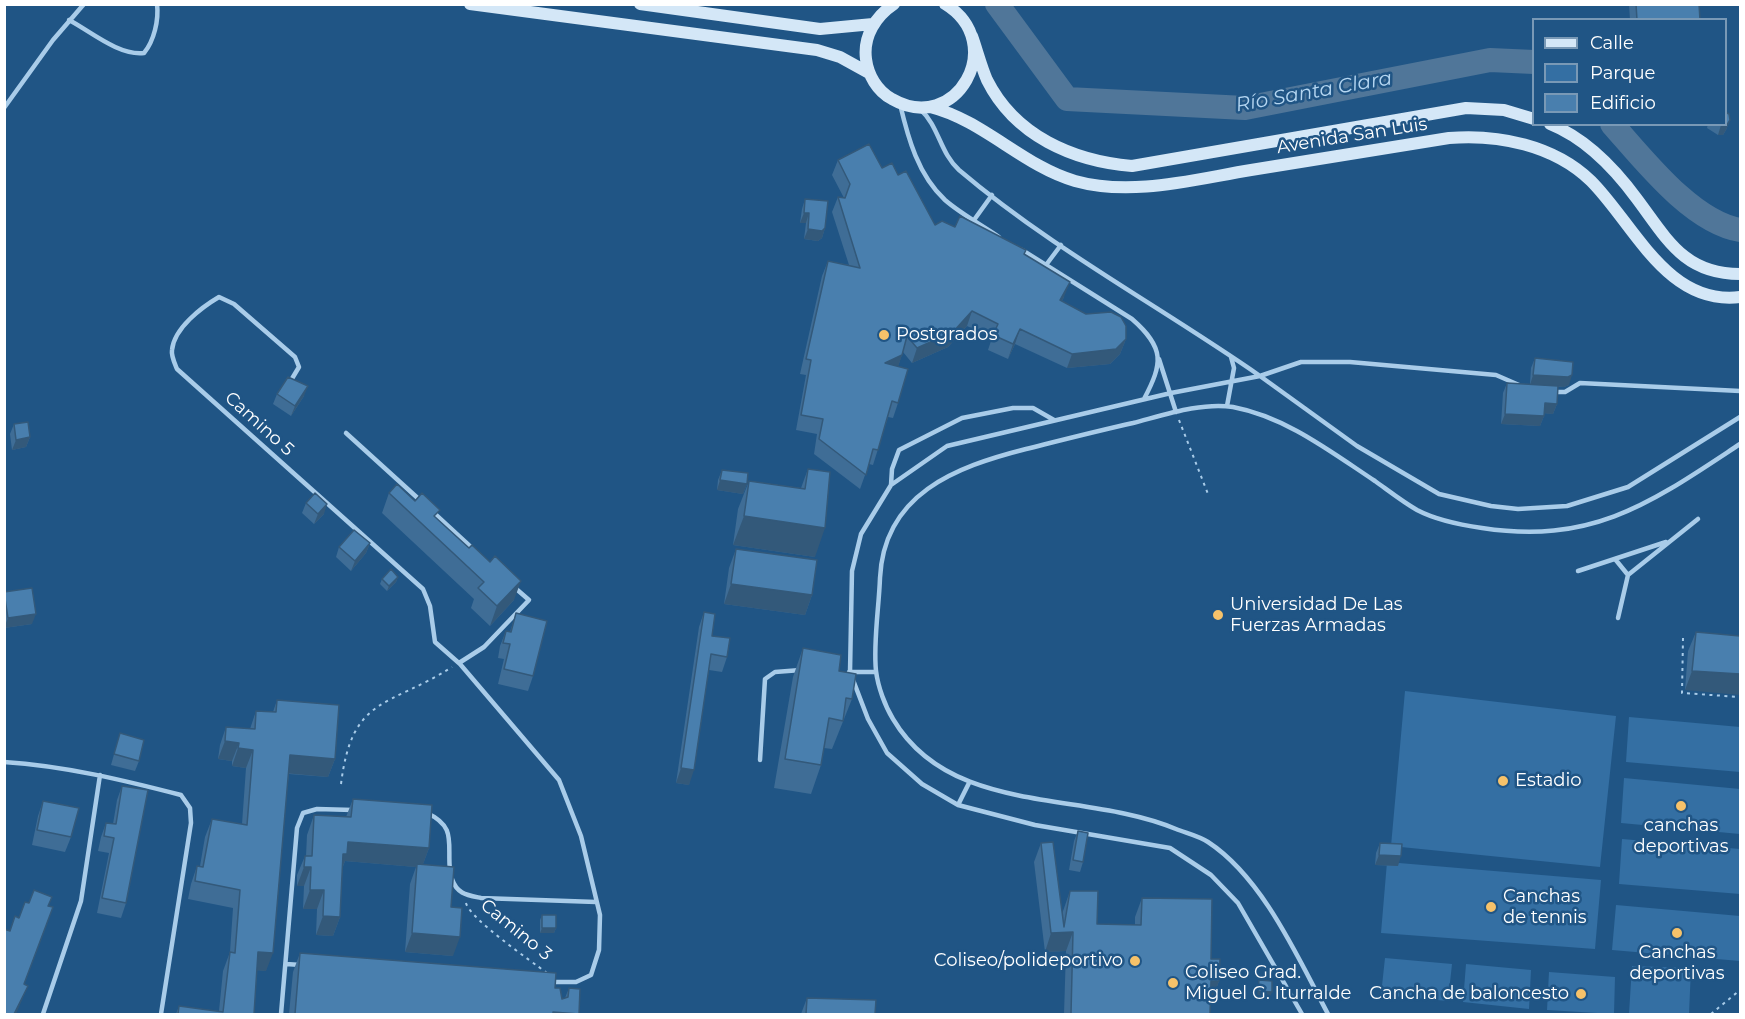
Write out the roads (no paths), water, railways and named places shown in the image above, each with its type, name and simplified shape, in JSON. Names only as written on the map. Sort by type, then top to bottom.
[{"type":"street","points":[[470,4],[817,50],[840,57],[869,73],[887,96],[900,104]]},
{"type":"street","points":[[640,4],[820,29],[873,24]]},
{"type":"street","points":[[869,73],[866,56],[867,40],[873,24],[894,4]]},
{"type":"street","name":"Avenida San Luis","points":[[952,6],[965,22],[987,79],[1008,110],[1035,135],[1058,148],[1107,164],[1132,166],[1466,108],[1504,110],[1532,119]]},
{"type":"street","points":[[924,107],[954,96],[970,75],[974,62],[972,36]]},
{"type":"street","name":"Avenida San Luis","points":[[900,104],[924,107],[964,121],[1051,171],[1075,181],[1099,186],[1151,186],[1449,138],[1479,136],[1515,141],[1550,155],[1590,181],[1642,247],[1679,280],[1713,296],[1740,297]]},
{"type":"street","points":[[1555,126],[1562,129],[1613,169],[1654,225],[1682,256],[1714,271],[1740,274]]},
{"type":"lane","points":[[4,108],[69,20],[84,4]]},
{"type":"lane","points":[[69,20],[122,49],[135,54],[144,53],[150,45],[158,15],[158,4]]},
{"type":"lane","points":[[900,104],[913,152],[926,175],[945,200],[1009,243]]},
{"type":"lane","points":[[924,107],[948,157],[992,195],[1144,302],[1260,376],[1357,446],[1439,494],[1491,506],[1518,509],[1567,506],[1628,487],[1740,417]]},
{"type":"lane","points":[[974,220],[992,195]]},
{"type":"lane","points":[[1046,265],[1061,245]]},
{"type":"lane","points":[[1018,248],[1132,320],[1147,333],[1155,348],[1176,412]]},
{"type":"lane","name":"Camino 5","points":[[289,385],[299,367],[295,357],[234,304],[219,297],[200,308],[176,338],[171,352],[177,369],[423,589],[430,606],[435,642],[459,664]]},
{"type":"lane","points":[[1144,399],[1158,371],[1155,348]]},
{"type":"lane","points":[[1227,406],[1232,381],[1231,357]]},
{"type":"lane","points":[[1302,1014],[1238,903],[1211,874],[1170,848],[1035,825],[958,805],[922,784],[887,753],[868,719],[850,672],[852,571],[861,534],[891,485],[947,446],[1144,399],[1260,376],[1301,362],[1350,362],[1496,375],[1522,386]]},
{"type":"lane","points":[[1543,391],[1565,393],[1580,383],[1740,391]]},
{"type":"lane","points":[[1328,1014],[1283,931],[1242,873],[1207,842],[1158,821],[969,783],[938,768],[903,736],[887,709],[876,672],[880,570],[889,535],[913,499],[945,476],[986,459],[1176,412],[1227,406],[1266,415],[1317,443],[1419,511],[1462,525],[1541,533],[1603,522],[1636,508],[1674,488],[1740,444]]},
{"type":"lane","points":[[891,485],[892,469],[899,450],[962,418],[1013,408],[1033,408],[1054,420]]},
{"type":"lane","points":[[346,433],[424,505]]},
{"type":"lane","points":[[433,513],[477,553]]},
{"type":"lane","points":[[1618,618],[1628,575],[1698,519]]},
{"type":"lane","points":[[1578,571],[1671,541]]},
{"type":"lane","points":[[1615,560],[1628,575]]},
{"type":"lane","points":[[512,584],[529,600],[484,647],[459,664],[559,780],[581,836],[600,915],[599,950],[591,975],[576,982],[548,982]]},
{"type":"lane","points":[[760,760],[765,679],[775,672],[808,670]]},
{"type":"lane","points":[[840,672],[876,672]]},
{"type":"lane","points":[[4,762],[100,775],[181,795],[190,808],[191,823],[161,1014]]},
{"type":"lane","points":[[43,1014],[81,901],[100,775]]},
{"type":"lane","points":[[958,805],[969,783]]},
{"type":"lane","points":[[281,1014],[297,828],[303,813],[317,809],[363,810]]},
{"type":"lane","points":[[420,810],[443,821],[450,834],[451,877],[455,888],[463,894],[481,898],[596,902]]},
{"type":"lane","points":[[286,964],[309,966]]},
{"type":"lane","points":[[558,993],[559,983]]},
{"type":"waterway","name":"Río Santa Clara","points":[[997,4],[1067,99],[1245,108],[1490,60],[1532,62]]},
{"type":"waterway","name":"Río Santa Clara","points":[[1614,126],[1670,188],[1704,215],[1722,225],[1740,230]]},
{"type":"place","name":"Postgrados","points":[[884,335]]},
{"type":"place","name":"Universidad De Las Fuerzas Armadas","points":[[1218,615]]},
{"type":"place","name":"Estadio","points":[[1503,781]]},
{"type":"place","name":"canchas deportivas","points":[[1681,806]]},
{"type":"place","name":"Canchas de tennis","points":[[1491,907]]},
{"type":"place","name":"Canchas deportivas","points":[[1677,933]]},
{"type":"place","name":"Coliseo/polideportivo","points":[[1135,961]]},
{"type":"place","name":"Coliseo Grad. Miguel G. Iturralde","points":[[1173,983]]},
{"type":"place","name":"Cancha de baloncesto","points":[[1581,994]]}]
